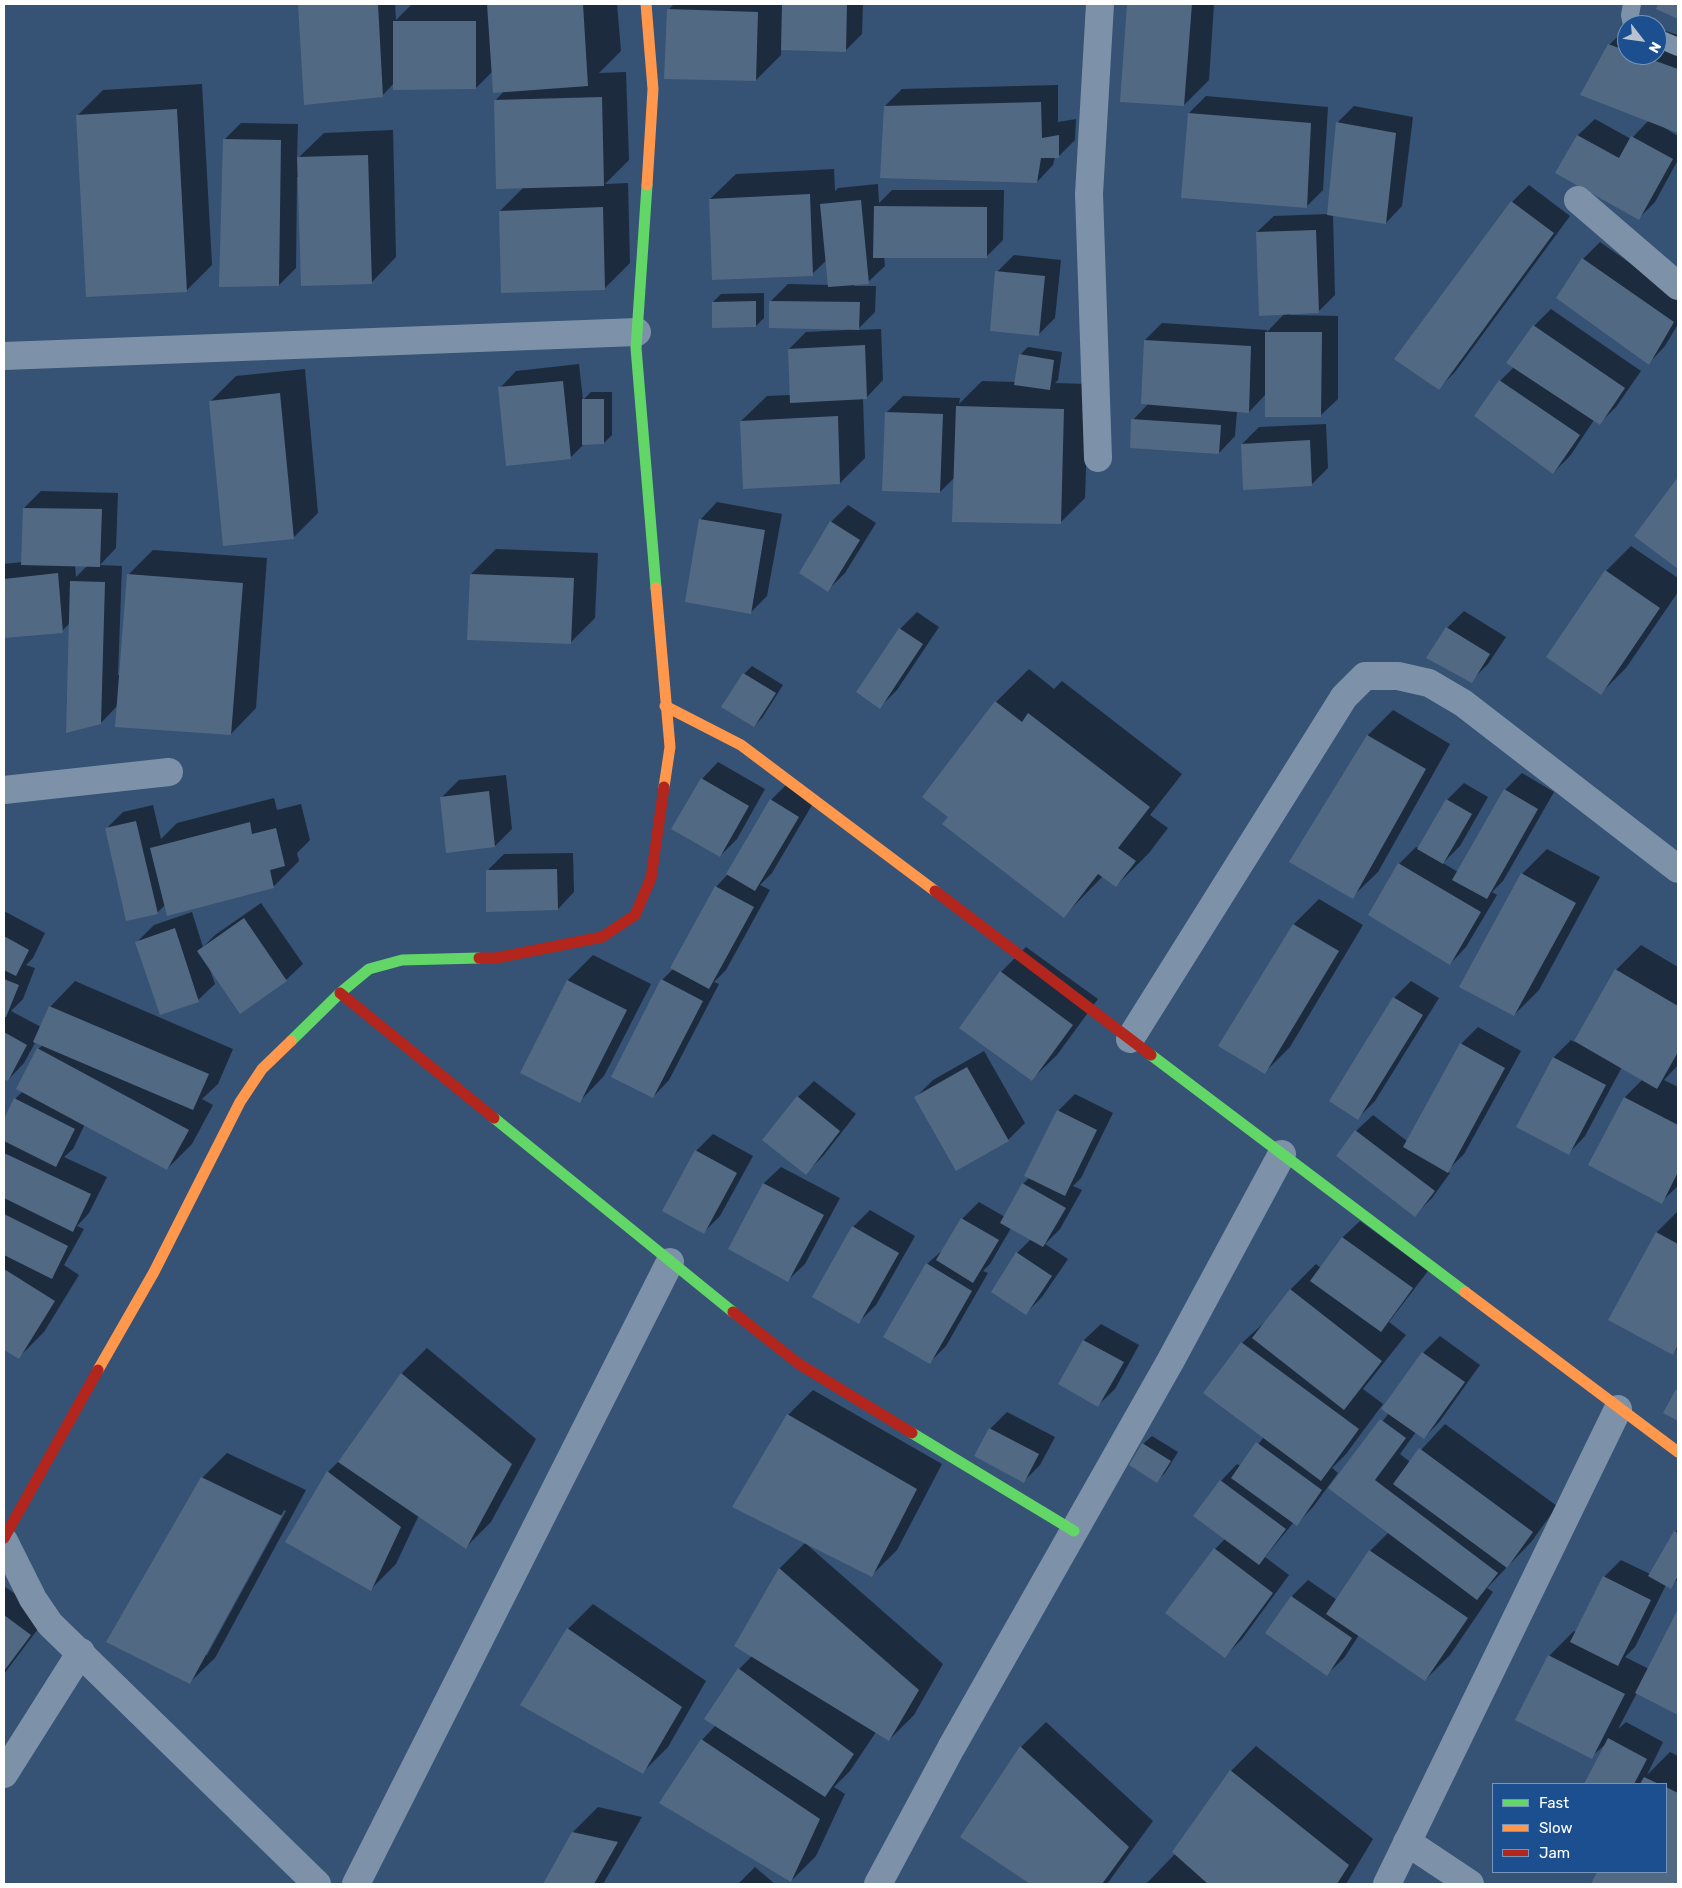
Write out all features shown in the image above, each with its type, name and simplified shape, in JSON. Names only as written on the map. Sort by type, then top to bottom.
[{"type":"street","points":[[317,1884],[81,1652],[50,1624],[33,1599],[4,1540],[154,1272],[240,1102],[262,1069],[340,994],[369,969],[402,960],[496,958],[602,937],[635,914],[651,878],[670,747],[665,706],[636,348],[653,89],[646,4]]},
{"type":"street","points":[[1098,458],[1089,194],[1100,4]]},
{"type":"street","points":[[1578,200],[1678,286]]},
{"type":"street","points":[[4,356],[637,332]]},
{"type":"street","points":[[1130,1039],[1344,696],[1365,676],[1398,676],[1429,683],[1463,702],[1675,859]]},
{"type":"street","points":[[665,706],[741,745],[1618,1409],[1678,1452]]},
{"type":"street","points":[[4,790],[169,772]]},
{"type":"street","points":[[340,994],[670,1262],[799,1364],[1074,1531]]},
{"type":"street","points":[[878,1884],[951,1748],[1171,1360],[1282,1154]]},
{"type":"street","points":[[356,1884],[670,1262]]},
{"type":"street","points":[[1387,1884],[1618,1409]]},
{"type":"street","points":[[4,1774],[81,1652]]},
{"type":"street","points":[[1407,1842],[1470,1884]]},
{"type":"building","points":[[298,4],[378,4],[383,97],[304,105]]},
{"type":"building","points":[[487,4],[583,4],[588,86],[493,93]]},
{"type":"building","points":[[782,4],[847,4],[846,52],[781,50]]},
{"type":"building","points":[[1127,4],[1192,4],[1184,106],[1120,102]]},
{"type":"building","points":[[1658,4],[1678,4],[1678,19],[1656,9]]},
{"type":"building","points":[[667,9],[758,12],[756,81],[664,79]]},
{"type":"building","points":[[393,21],[476,21],[476,89],[393,90]]},
{"type":"building","points":[[1608,44],[1617,47],[1617,65],[1667,65],[1678,69],[1678,133],[1580,95]]},
{"type":"building","points":[[602,97],[604,186],[496,189],[494,100]]},
{"type":"building","points":[[1041,102],[1042,138],[1059,135],[1059,158],[1041,158],[1037,183],[880,178],[884,106]]},
{"type":"building","points":[[177,109],[187,292],[86,297],[76,115]]},
{"type":"building","points":[[1188,113],[1311,123],[1307,208],[1181,198]]},
{"type":"building","points":[[1336,122],[1396,133],[1386,224],[1327,215]]},
{"type":"building","points":[[1577,135],[1619,158],[1631,136],[1673,159],[1639,220],[1555,173]]},
{"type":"building","points":[[223,139],[281,140],[279,286],[219,287]]},
{"type":"building","points":[[368,155],[372,284],[301,286],[297,157]]},
{"type":"building","points":[[810,194],[813,276],[712,280],[709,199]]},
{"type":"building","points":[[861,200],[869,284],[828,287],[820,204]]},
{"type":"building","points":[[1511,201],[1554,233],[1439,390],[1394,359]]},
{"type":"building","points":[[874,206],[987,207],[987,258],[873,258]]},
{"type":"building","points":[[603,207],[605,290],[501,293],[499,211]]},
{"type":"building","points":[[1316,230],[1319,313],[1259,316],[1256,232]]},
{"type":"building","points":[[1582,258],[1674,322],[1649,365],[1556,298]]},
{"type":"building","points":[[995,271],[1045,276],[1039,336],[990,331]]},
{"type":"building","points":[[756,301],[756,327],[712,328],[712,302]]},
{"type":"building","points":[[769,301],[860,302],[859,330],[769,328]]},
{"type":"building","points":[[1533,325],[1625,388],[1600,425],[1506,363]]},
{"type":"building","points":[[1265,332],[1322,332],[1321,417],[1265,417]]},
{"type":"building","points":[[1144,340],[1251,346],[1249,413],[1141,404]]},
{"type":"building","points":[[865,345],[867,399],[790,403],[788,349]]},
{"type":"building","points":[[1019,354],[1054,360],[1050,390],[1014,385]]},
{"type":"building","points":[[1499,380],[1580,435],[1553,474],[1474,416]]},
{"type":"building","points":[[563,381],[571,459],[506,466],[498,387]]},
{"type":"building","points":[[280,393],[294,539],[223,546],[209,401]]},
{"type":"building","points":[[582,399],[604,399],[604,444],[582,445]]},
{"type":"building","points":[[956,406],[1064,409],[1061,524],[952,522]]},
{"type":"building","points":[[885,412],[943,414],[940,493],[882,491]]},
{"type":"building","points":[[838,416],[840,484],[743,489],[740,421]]},
{"type":"building","points":[[1131,419],[1221,425],[1219,454],[1130,448]]},
{"type":"building","points":[[1310,440],[1312,486],[1243,490],[1241,444]]},
{"type":"building","points":[[1678,477],[1678,569],[1634,536]]},
{"type":"building","points":[[23,508],[102,509],[100,567],[21,565]]},
{"type":"building","points":[[699,519],[765,530],[751,614],[685,602]]},
{"type":"building","points":[[830,521],[860,540],[828,592],[799,573]]},
{"type":"building","points":[[1605,570],[1660,608],[1601,695],[1546,657]]},
{"type":"building","points":[[58,573],[63,633],[4,638],[4,579]]},
{"type":"building","points":[[127,574],[243,583],[231,735],[115,727]]},
{"type":"building","points":[[470,574],[574,578],[571,644],[467,640]]},
{"type":"building","points":[[70,581],[105,582],[101,724],[66,733]]},
{"type":"building","points":[[1446,627],[1490,654],[1472,683],[1426,658]]},
{"type":"building","points":[[899,628],[923,644],[880,709],[856,692]]},
{"type":"building","points":[[743,673],[776,693],[754,727],[721,707]]},
{"type":"building","points":[[995,701],[1022,722],[1028,713],[1150,807],[1118,848],[1136,861],[1116,887],[1098,874],[1064,918],[942,824],[948,817],[922,797]]},
{"type":"building","points":[[1367,735],[1426,769],[1353,899],[1289,862]]},
{"type":"building","points":[[701,778],[749,806],[720,857],[671,829]]},
{"type":"building","points":[[1504,789],[1538,809],[1487,899],[1452,880]]},
{"type":"building","points":[[489,791],[495,847],[446,853],[440,797]]},
{"type":"building","points":[[770,799],[799,817],[755,891],[726,874]]},
{"type":"building","points":[[1446,799],[1472,814],[1443,864],[1417,849]]},
{"type":"building","points":[[136,821],[158,914],[126,921],[105,828]]},
{"type":"building","points":[[250,822],[252,834],[276,828],[285,866],[270,870],[274,888],[167,916],[150,848]]},
{"type":"building","points":[[1398,863],[1481,912],[1450,965],[1368,915]]},
{"type":"building","points":[[557,869],[558,910],[486,912],[486,870]]},
{"type":"building","points":[[1521,873],[1576,903],[1514,1016],[1459,987]]},
{"type":"building","points":[[715,886],[754,907],[709,989],[670,968]]},
{"type":"building","points":[[244,918],[287,981],[240,1014],[197,951]]},
{"type":"building","points":[[1293,924],[1339,951],[1265,1074],[1218,1046]]},
{"type":"building","points":[[175,928],[199,1002],[160,1015],[135,942]]},
{"type":"building","points":[[4,936],[29,950],[16,976],[4,970]]},
{"type":"building","points":[[1615,969],[1678,1006],[1678,1052],[1657,1089],[1574,1041]]},
{"type":"building","points":[[1000,971],[1073,1025],[1032,1081],[959,1028]]},
{"type":"building","points":[[4,979],[19,985],[6,1017],[4,1017]]},
{"type":"building","points":[[661,979],[703,1001],[653,1098],[611,1077]]},
{"type":"building","points":[[567,980],[627,1010],[580,1103],[520,1073]]},
{"type":"building","points":[[1393,997],[1423,1015],[1358,1120],[1329,1101]]},
{"type":"building","points":[[49,1006],[209,1074],[193,1110],[33,1042]]},
{"type":"building","points":[[4,1032],[27,1045],[8,1081],[4,1079]]},
{"type":"building","points":[[1460,1043],[1505,1068],[1448,1173],[1403,1147]]},
{"type":"building","points":[[37,1048],[189,1130],[167,1170],[16,1089]]},
{"type":"building","points":[[1553,1057],[1606,1085],[1569,1155],[1516,1127]]},
{"type":"building","points":[[967,1067],[1009,1141],[956,1171],[914,1097]]},
{"type":"building","points":[[797,1096],[840,1131],[806,1175],[762,1140]]},
{"type":"building","points":[[1624,1097],[1678,1125],[1678,1172],[1662,1204],[1588,1165]]},
{"type":"building","points":[[14,1098],[75,1129],[56,1167],[4,1141],[4,1119]]},
{"type":"building","points":[[1057,1110],[1097,1130],[1065,1196],[1024,1176]]},
{"type":"building","points":[[1355,1130],[1435,1191],[1415,1217],[1336,1156]]},
{"type":"building","points":[[695,1150],[737,1173],[704,1234],[662,1211]]},
{"type":"building","points":[[4,1153],[91,1194],[73,1232],[4,1198]]},
{"type":"building","points":[[763,1183],[824,1215],[788,1282],[728,1249]]},
{"type":"building","points":[[1022,1183],[1066,1208],[1043,1247],[1000,1223]]},
{"type":"building","points":[[4,1214],[68,1246],[52,1279],[4,1255]]},
{"type":"building","points":[[961,1218],[999,1240],[973,1283],[936,1260]]},
{"type":"building","points":[[852,1226],[899,1253],[859,1324],[812,1297]]},
{"type":"building","points":[[1656,1232],[1678,1244],[1678,1345],[1673,1355],[1608,1320]]},
{"type":"building","points":[[1342,1237],[1413,1288],[1381,1332],[1310,1281]]},
{"type":"building","points":[[1016,1252],[1052,1276],[1026,1315],[991,1292]]},
{"type":"building","points":[[926,1263],[972,1291],[930,1364],[883,1337]]},
{"type":"building","points":[[4,1269],[55,1301],[19,1359],[4,1350]]},
{"type":"building","points":[[1290,1289],[1382,1361],[1344,1410],[1252,1338]]},
{"type":"building","points":[[1083,1340],[1124,1362],[1098,1407],[1058,1384]]},
{"type":"building","points":[[1241,1342],[1359,1429],[1321,1481],[1203,1393]]},
{"type":"building","points":[[1422,1352],[1465,1382],[1424,1439],[1381,1409]]},
{"type":"building","points":[[401,1373],[512,1464],[466,1549],[338,1462]]},
{"type":"building","points":[[1676,1389],[1678,1391],[1678,1421],[1663,1413]]},
{"type":"building","points":[[787,1414],[917,1489],[872,1577],[732,1507]]},
{"type":"building","points":[[1380,1419],[1406,1438],[1375,1480],[1498,1573],[1477,1600],[1328,1488]]},
{"type":"building","points":[[989,1428],[1039,1454],[1024,1483],[974,1456]]},
{"type":"building","points":[[1256,1442],[1322,1490],[1297,1526],[1231,1478]]},
{"type":"building","points":[[1142,1443],[1171,1461],[1157,1483],[1129,1465]]},
{"type":"building","points":[[1419,1448],[1533,1532],[1507,1568],[1393,1484]]},
{"type":"building","points":[[327,1471],[401,1527],[371,1591],[285,1542]]},
{"type":"building","points":[[201,1477],[282,1516],[190,1684],[106,1642]]},
{"type":"building","points":[[1220,1480],[1286,1529],[1259,1565],[1193,1516]]},
{"type":"building","points":[[1674,1531],[1678,1533],[1678,1576],[1671,1589],[1648,1576]]},
{"type":"building","points":[[1214,1548],[1273,1593],[1225,1658],[1165,1613]]},
{"type":"building","points":[[1369,1550],[1468,1618],[1425,1681],[1326,1614]]},
{"type":"building","points":[[779,1568],[919,1690],[889,1741],[734,1646]]},
{"type":"building","points":[[1603,1576],[1651,1600],[1618,1666],[1570,1642]]},
{"type":"building","points":[[1291,1596],[1352,1638],[1327,1676],[1265,1633]]},
{"type":"building","points":[[1678,1609],[1678,1715],[1635,1693]]},
{"type":"building","points":[[4,1615],[31,1635],[4,1671]]},
{"type":"building","points":[[567,1628],[682,1707],[643,1774],[520,1705]]},
{"type":"building","points":[[1548,1655],[1625,1694],[1592,1759],[1515,1720]]},
{"type":"building","points":[[738,1668],[854,1754],[825,1797],[704,1719]]},
{"type":"building","points":[[1608,1738],[1647,1759],[1635,1783],[1585,1783]]},
{"type":"building","points":[[701,1739],[820,1819],[791,1882],[659,1803]]},
{"type":"building","points":[[1020,1746],[1129,1847],[1102,1884],[1030,1884],[960,1837]]},
{"type":"building","points":[[1230,1770],[1349,1865],[1337,1884],[1208,1884],[1172,1852]]},
{"type":"building","points":[[1644,1777],[1657,1783],[1641,1783]]},
{"type":"building","points":[[1667,1788],[1678,1793],[1678,1884],[1591,1884],[1596,1873],[1667,1873]]},
{"type":"building","points":[[572,1832],[618,1842],[594,1884],[543,1884]]},
{"type":"traffic: fast","points":[[647,185],[636,348],[656,588]]},
{"type":"traffic: fast","points":[[291,1041],[340,993],[369,969],[402,960],[479,958]]},
{"type":"traffic: fast","points":[[1151,1055],[1465,1292]]},
{"type":"traffic: fast","points":[[494,1118],[733,1312]]},
{"type":"traffic: fast","points":[[912,1433],[1074,1531]]},
{"type":"traffic: slow","points":[[646,4],[653,89],[647,185]]},
{"type":"traffic: slow","points":[[656,588],[670,747],[664,787]]},
{"type":"traffic: slow","points":[[665,706],[741,745],[935,891]]},
{"type":"traffic: slow","points":[[98,1370],[154,1272],[240,1102],[262,1069],[291,1041]]},
{"type":"traffic: slow","points":[[1465,1292],[1678,1452]]},
{"type":"traffic: jam","points":[[479,958],[496,958],[602,937],[635,915],[651,878],[664,787]]},
{"type":"traffic: jam","points":[[935,891],[1151,1055]]},
{"type":"traffic: jam","points":[[340,993],[494,1118]]},
{"type":"traffic: jam","points":[[733,1312],[799,1364],[912,1433]]},
{"type":"traffic: jam","points":[[4,1538],[98,1370]]}]
